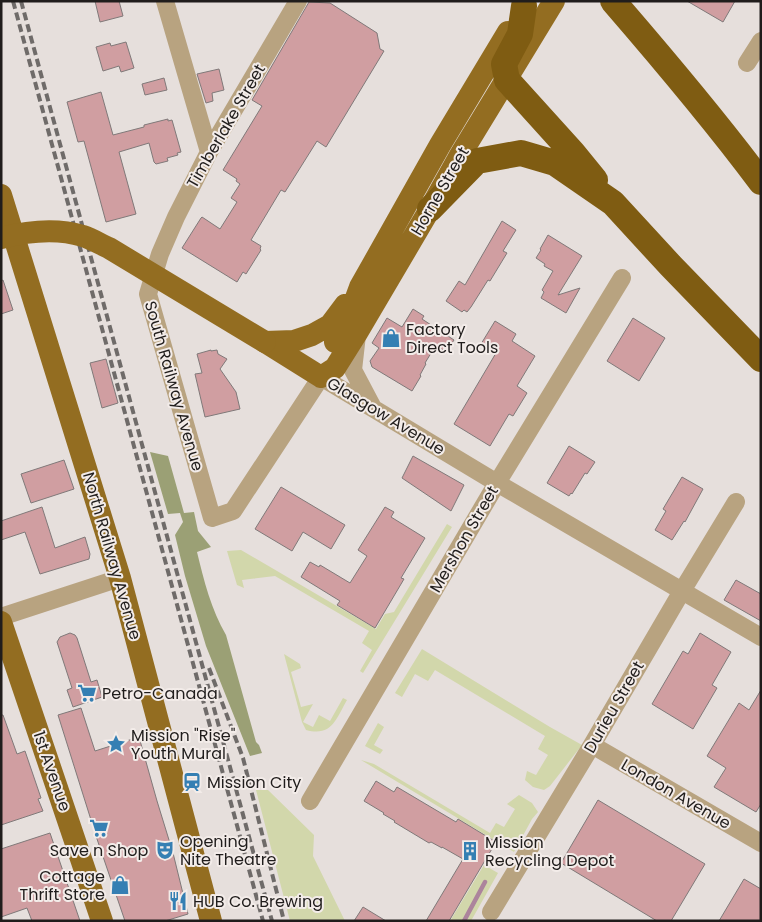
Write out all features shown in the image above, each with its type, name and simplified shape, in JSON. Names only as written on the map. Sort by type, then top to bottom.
[{"type":"highway","points":[[613,1],[734,145],[761,182]]},
{"type":"highway","points":[[626,1],[638,29]]},
{"type":"highway","points":[[525,4],[520,34],[504,64],[507,80],[573,153],[613,203],[761,359]]},
{"type":"highway","points":[[430,209],[477,161],[521,153],[555,163],[613,203]]},
{"type":"main road","name":"Horne Street","points":[[321,377],[335,368],[357,333],[459,157],[554,1]]},
{"type":"main road","name":"Horne Street","points":[[321,377],[323,360],[346,325],[360,287],[440,145],[525,4]]},
{"type":"main road","name":"North Railway Avenue","points":[[1,195],[120,578],[211,921]]},
{"type":"main road","name":"Glasgow Avenue","points":[[1,238],[22,233],[55,231],[83,236],[108,248],[321,377]]},
{"type":"main road","points":[[265,342],[294,341],[312,335],[330,325],[360,287]]},
{"type":"main road","name":"1st Avenue","points":[[1,622],[102,921]]},
{"type":"street","points":[[164,1],[209,152]]},
{"type":"street","points":[[280,1],[286,21]]},
{"type":"street","name":"Timberlake Street","points":[[160,254],[176,216],[209,152],[298,1]]},
{"type":"street","points":[[747,62],[761,41]]},
{"type":"street","name":"South Railway Avenue","points":[[160,254],[148,294],[212,518]]},
{"type":"street","name":"Mershon Street","points":[[310,801],[497,483],[622,278]]},
{"type":"street","points":[[357,333],[353,370],[372,407]]},
{"type":"street","name":"Horne Street","points":[[212,518],[233,511],[321,377]]},
{"type":"street","name":"Glasgow Avenue","points":[[321,377],[497,483],[761,637]]},
{"type":"street","name":"Durieu Street","points":[[491,912],[736,502]]},
{"type":"street","points":[[1,616],[120,578]]},
{"type":"street","name":"London Avenue","points":[[592,745],[760,841]]},
{"type":"green space","points":[[150,452],[168,456],[184,513],[194,512],[198,531],[211,547],[197,552],[212,605],[226,635],[256,742],[262,753],[250,756],[206,646],[175,535],[183,522],[180,513],[168,514]]},
{"type":"green space","points":[[447,524],[452,527],[363,673],[360,671],[372,650],[362,643],[369,631],[275,576],[242,580],[244,588],[237,585],[227,551],[241,550],[376,629],[385,614],[394,612]]},
{"type":"green space","points":[[422,649],[582,745],[550,786],[544,790],[533,787],[525,780],[527,771],[536,775],[548,755],[538,749],[545,736],[435,670],[428,681],[415,674],[402,697],[395,693]]},
{"type":"green space","points":[[284,654],[300,664],[301,668],[291,672],[301,707],[313,704],[303,722],[313,727],[319,715],[330,721],[343,698],[347,700],[336,720],[327,729],[315,732],[306,730],[302,722]]},
{"type":"green space","points":[[378,723],[384,727],[374,745],[383,750],[380,754],[365,746]]},
{"type":"green space","points":[[361,760],[374,764],[490,833],[496,823],[504,827],[515,809],[507,804],[519,795],[532,803],[538,812],[532,819],[514,852]]},
{"type":"green space","points":[[256,790],[268,790],[314,835],[313,856],[345,921],[290,921]]},
{"type":"green space","points":[[484,865],[498,873],[471,921],[450,921]]},
{"type":"building","points":[[95,1],[119,1],[123,16],[100,22]]},
{"type":"building","points":[[687,1],[735,1],[723,22]]},
{"type":"building","points":[[309,2],[330,3],[377,33],[380,49],[384,51],[326,147],[317,141],[285,192],[281,190],[251,240],[261,246],[261,250],[246,274],[243,272],[237,282],[182,248],[202,217],[220,229],[237,202],[231,198],[240,184],[236,181],[237,179],[223,170],[262,106],[252,100]]},
{"type":"building","points":[[126,42],[134,68],[121,72],[119,66],[103,71],[96,47],[110,43],[111,46]]},
{"type":"building","points":[[219,69],[224,90],[212,93],[213,101],[206,103],[197,74]]},
{"type":"building","points":[[164,78],[167,90],[145,95],[142,84]]},
{"type":"building","points":[[101,92],[113,135],[144,127],[144,125],[168,119],[168,121],[172,120],[181,152],[177,153],[178,155],[167,158],[168,161],[156,164],[149,143],[119,152],[136,214],[106,222],[84,141],[78,142],[67,102]]},
{"type":"building","points":[[502,221],[516,230],[503,251],[507,253],[471,307],[467,312],[464,310],[462,312],[446,301],[459,281],[465,285]]},
{"type":"building","points":[[548,235],[582,256],[558,295],[580,288],[566,313],[541,298],[544,292],[542,290],[553,271],[536,258]]},
{"type":"building","points":[[3,280],[13,310],[1,314],[1,281]]},
{"type":"building","points":[[413,309],[424,316],[422,319],[454,340],[446,352],[436,345],[412,391],[372,367],[370,361],[379,348],[372,343],[387,318],[402,327]]},
{"type":"building","points":[[633,318],[665,338],[639,381],[607,361]]},
{"type":"building","points":[[495,321],[516,334],[512,341],[535,356],[517,386],[527,393],[513,416],[509,414],[490,446],[454,424],[496,353],[481,344]]},
{"type":"building","points":[[217,350],[218,354],[227,359],[220,369],[236,392],[240,409],[205,417],[195,374],[202,373],[197,354]]},
{"type":"building","points":[[106,359],[118,403],[102,408],[90,363]]},
{"type":"building","points":[[569,446],[595,462],[569,496],[547,483]]},
{"type":"building","points":[[413,456],[464,485],[451,511],[402,478]]},
{"type":"building","points":[[64,460],[74,489],[31,503],[21,474]]},
{"type":"building","points":[[682,477],[703,489],[685,522],[672,540],[655,530],[666,511],[663,509]]},
{"type":"building","points":[[281,487],[345,525],[331,549],[303,532],[292,551],[255,529]]},
{"type":"building","points":[[42,507],[55,548],[85,537],[90,554],[89,559],[40,574],[25,532],[1,540],[1,521]]},
{"type":"building","points":[[385,507],[394,512],[391,517],[425,538],[401,578],[404,579],[375,628],[337,605],[340,601],[301,577],[310,562],[319,567],[320,565],[350,583],[367,556],[358,550]]},
{"type":"building","points":[[736,580],[761,594],[761,621],[724,600]]},
{"type":"building","name":"Petro-Canada","points":[[70,633],[77,638],[91,682],[97,680],[102,697],[73,707],[67,690],[72,688],[57,642],[60,637]]},
{"type":"building","points":[[700,633],[731,652],[712,685],[717,688],[693,729],[652,704],[683,651],[688,654]]},
{"type":"building","points":[[761,690],[761,804],[756,812],[714,787],[726,768],[707,756],[739,703],[749,710]]},
{"type":"building","points":[[81,708],[95,751],[139,737],[173,853],[188,914],[165,921],[125,921],[58,715]]},
{"type":"building","points":[[1,715],[3,715],[17,754],[25,751],[41,798],[38,799],[43,811],[1,825]]},
{"type":"building","name":"Mission Recycling Depot","points":[[376,781],[394,792],[397,787],[456,822],[458,819],[496,842],[449,921],[426,921],[463,859],[442,847],[431,842],[429,843],[364,801]]},
{"type":"building","points":[[598,800],[705,864],[671,921],[657,921],[561,863]]},
{"type":"building","points":[[50,833],[80,921],[32,921],[27,908],[1,917],[1,849]]},
{"type":"building","points":[[744,879],[761,889],[761,921],[719,921]]},
{"type":"building","points":[[363,907],[386,921],[354,921]]},
{"type":"waterway","points":[[464,921],[485,882]]},
{"type":"railway","points":[[13,1],[263,921]]},
{"type":"railway","points":[[21,1],[272,921]]},
{"type":"railway","points":[[209,668],[243,758],[284,921]]},
{"type":"place","name":"Factory Direct Tools","points":[[391,338]]},
{"type":"place","name":"Petro-Canada","points":[[87,693]]},
{"type":"place","name":"Mission \"Rise\" Youth Mural","points":[[116,744]]},
{"type":"place","name":"Mission City","points":[[192,782]]},
{"type":"place","name":"Save n Shop","points":[[99,828]]},
{"type":"place","name":"Opening Nite Theatre","points":[[165,850]]},
{"type":"place","name":"Mission Recycling Depot","points":[[470,851]]},
{"type":"place","name":"Cottage Thrift Store","points":[[120,885]]},
{"type":"place","name":"HUB Co. Brewing","points":[[178,901]]}]
